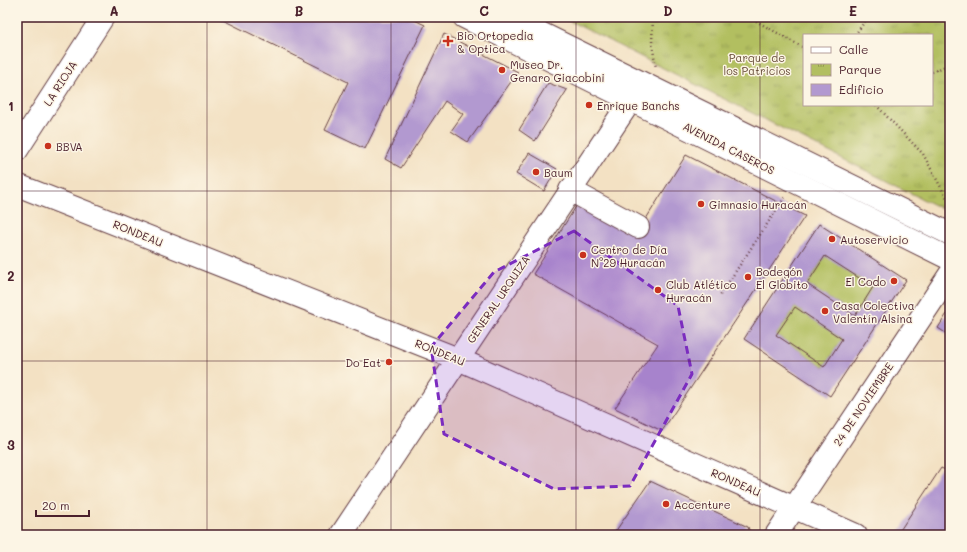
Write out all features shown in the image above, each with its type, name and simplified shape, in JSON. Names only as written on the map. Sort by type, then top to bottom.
[{"type":"street","name":"LA RIOJA","points":[[17,150],[103,17]]},
{"type":"street","name":"AVENIDA CASEROS","points":[[464,17],[644,92],[950,234]]},
{"type":"street","name":"AVENIDA CASEROS","points":[[508,17],[644,92],[795,182],[950,259]]},
{"type":"street","name":"GENERAL URQUIZA","points":[[341,535],[570,190],[644,92]]},
{"type":"street","name":"RONDEAU","points":[[17,185],[458,359],[856,535]]},
{"type":"street","points":[[570,190],[638,227]]},
{"type":"street","name":"24 DE NOVIEMBRE","points":[[776,535],[950,274]]},
{"type":"path","points":[[644,92],[652,43],[653,17]]},
{"type":"path","points":[[749,17],[803,47]]},
{"type":"path","points":[[856,34],[868,17]]},
{"type":"path","points":[[933,72],[950,64]]},
{"type":"path","points":[[877,106],[923,154],[950,204]]},
{"type":"path","points":[[720,295],[795,182]]},
{"type":"highlighted area","points":[[574,231],[678,306],[692,374],[630,486],[554,489],[444,434],[431,347],[494,272]]},
{"type":"green space","name":"Parque de los Patricios","points":[[562,17],[950,17],[950,213]]},
{"type":"green space","points":[[825,256],[873,287],[855,316],[807,284]]},
{"type":"green space","points":[[795,307],[842,339],[824,367],[776,335]]},
{"type":"building","points":[[217,17],[408,17],[425,25],[365,149],[325,130],[348,82]]},
{"type":"building","points":[[444,34],[518,72],[468,142],[451,131],[463,114],[445,101],[401,168],[385,159]]},
{"type":"building","points":[[548,83],[567,90],[535,141],[519,130]]},
{"type":"building","name":"Baum","points":[[529,153],[557,169],[544,191],[516,174]]},
{"type":"building","name":"Club Atlético Huracán","points":[[686,155],[805,216],[662,431],[615,408],[658,344],[533,274],[577,205],[639,230]]},
{"type":"building","name":"Casa Colectiva Valentín Alsina","points":[[819,224],[906,280],[830,396],[744,339]],"holes":[[[825,256],[873,287],[855,316],[807,284]],[[795,307],[842,339],[824,367],[776,335]]]},
{"type":"building","points":[[950,309],[950,336],[938,328]]},
{"type":"building","points":[[941,468],[950,472],[950,535],[897,535]]},
{"type":"building","name":"Accenture","points":[[650,481],[748,527],[751,535],[613,535]]},
{"type":"place","name":"Bio Ortopedia & Optica","points":[[448,41]]},
{"type":"place","name":"Museo Dr. Genaro Giacobini","points":[[502,70]]},
{"type":"place","name":"Enrique Banchs","points":[[589,105]]},
{"type":"place","name":"BBVA","points":[[48,146]]},
{"type":"place","name":"Baum","points":[[536,172]]},
{"type":"place","name":"Gimnasio Huracán","points":[[701,204]]},
{"type":"place","name":"Autoservicio","points":[[832,239]]},
{"type":"place","name":"Centro de Día N°29 Huracán","points":[[583,255]]},
{"type":"place","name":"Bodegón El Globito","points":[[748,277]]},
{"type":"place","name":"El Codo","points":[[894,281]]},
{"type":"place","name":"Club Atlético Huracán","points":[[658,290]]},
{"type":"place","name":"Casa Colectiva Valentín Alsina","points":[[825,311]]},
{"type":"place","name":"Do Eat","points":[[389,362]]},
{"type":"place","name":"Accenture","points":[[666,504]]}]
